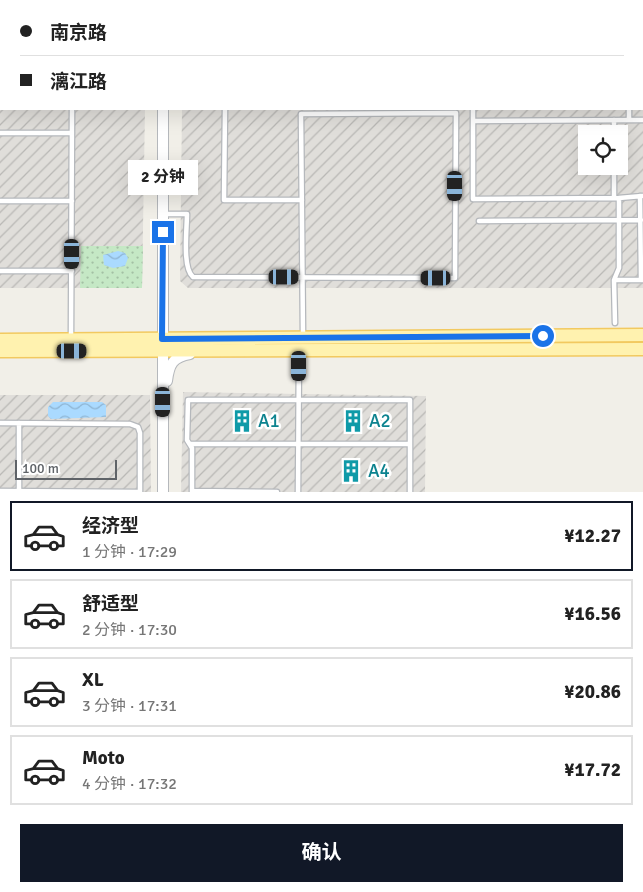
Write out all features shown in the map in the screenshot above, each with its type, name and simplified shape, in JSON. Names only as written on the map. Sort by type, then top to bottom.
[{"type":"main road","points":[[0,351],[304,338],[643,335]]},
{"type":"main road","points":[[0,340],[71,339],[162,345],[203,351],[643,349]]},
{"type":"street","points":[[163,110],[163,492]]},
{"type":"street","points":[[163,419],[170,365],[179,356],[203,351]]},
{"type":"lane","points":[[71,339],[72,110]]},
{"type":"lane","points":[[226,110],[224,200],[302,200]]},
{"type":"lane","points":[[473,110],[473,199],[616,198],[642,196],[640,220],[642,280],[614,280]]},
{"type":"lane","points":[[629,110],[629,120]]},
{"type":"lane","points":[[163,214],[187,214],[187,263],[189,274],[193,277],[303,277],[454,278],[456,113],[301,114],[303,277],[304,338]]},
{"type":"lane","points":[[614,120],[614,125]]},
{"type":"lane","points":[[473,121],[643,120]]},
{"type":"lane","points":[[0,133],[72,133]]},
{"type":"lane","points":[[614,322],[614,280],[619,268],[619,220],[615,175]]},
{"type":"lane","points":[[0,201],[72,201]]},
{"type":"lane","points":[[478,221],[640,220]]},
{"type":"lane","points":[[0,271],[72,271]]},
{"type":"lane","points":[[298,492],[300,351]]},
{"type":"lane","points":[[277,492],[192,492],[192,448],[187,440],[188,400],[410,400],[410,492]]},
{"type":"lane","points":[[0,423],[130,424],[138,427],[140,433],[140,492],[0,491]]},
{"type":"lane","points":[[18,423],[19,492]]},
{"type":"lane","points":[[190,444],[410,444]]},
{"type":"shaded area","points":[[0,110],[145,110],[142,288],[0,288]]},
{"type":"shaded area","points":[[182,110],[643,110],[643,288],[188,288],[180,281]]},
{"type":"shaded area","points":[[183,392],[426,396],[425,492],[181,492]]},
{"type":"shaded area","points":[[0,395],[150,395],[151,492],[0,492]]},
{"type":"green space","points":[[81,246],[143,246],[142,288],[80,288]]},
{"type":"water","points":[[118,251],[125,253],[128,258],[125,266],[113,268],[104,265],[103,255]]},
{"type":"water","points":[[53,402],[102,402],[106,405],[106,417],[51,419],[48,416],[48,407]]},
{"type":"place","name":"A1","points":[[242,421]]},
{"type":"place","name":"A2","points":[[353,421]]},
{"type":"place","name":"A4","points":[[351,471]]},
{"type":"route","points":[[163,232],[162,339],[543,336]]}]
